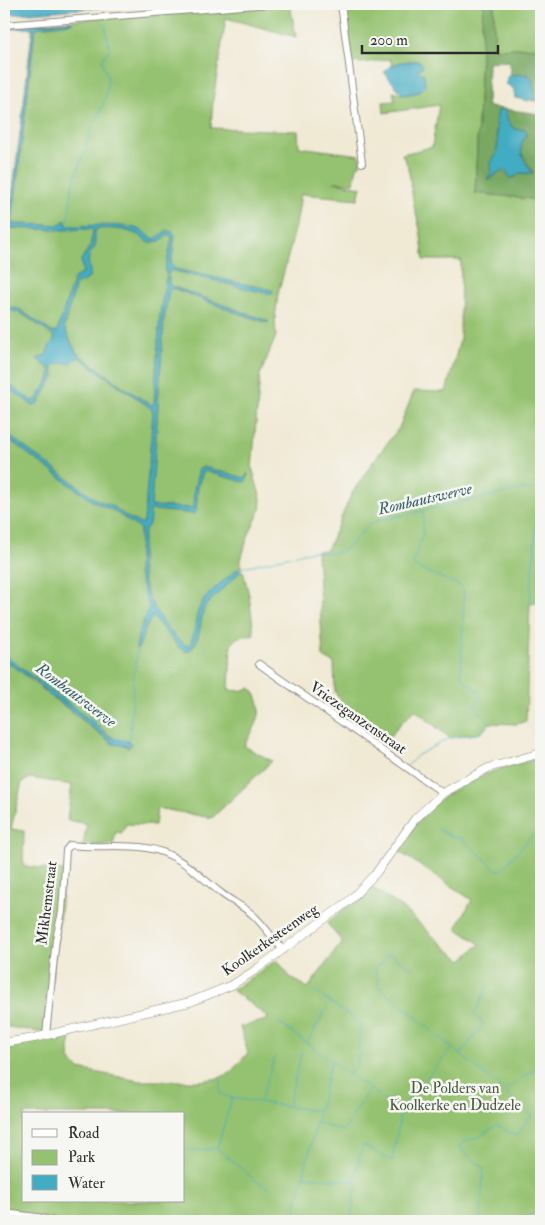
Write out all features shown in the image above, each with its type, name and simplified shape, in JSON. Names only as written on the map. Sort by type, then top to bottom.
[{"type":"main road","name":"Koolkerkesteenweg","points":[[4,1043],[190,1002],[232,985],[349,901],[367,884],[421,813],[443,793],[488,768],[541,753]]},
{"type":"street","points":[[4,25],[269,4]]},
{"type":"street","points":[[341,4],[362,163]]},
{"type":"street","name":"Vriezeganzenstraat","points":[[258,664],[443,793]]},
{"type":"street","name":"Mikhemstraat","points":[[46,1035],[56,939],[62,912],[66,850],[70,845],[121,845],[147,848],[175,857],[254,916],[283,950]]},
{"type":"street","points":[[4,1213],[54,1221]]},
{"type":"green space","points":[[290,4],[296,37],[226,18],[213,100],[211,128],[298,131],[299,147],[360,155],[360,165],[357,166],[354,183],[334,182],[361,187],[358,199],[301,194],[296,226],[278,294],[275,319],[276,336],[260,375],[252,468],[261,499],[260,511],[248,536],[239,571],[243,571],[249,595],[254,634],[236,638],[231,645],[229,690],[239,691],[251,688],[256,696],[259,703],[258,717],[253,731],[244,746],[272,761],[212,818],[157,808],[155,825],[126,824],[122,833],[116,832],[113,845],[83,845],[87,824],[67,820],[72,785],[31,778],[22,782],[11,829],[24,831],[23,866],[63,871],[61,905],[45,1033],[4,1026],[4,660],[113,744],[128,741],[109,735],[4,655],[4,226],[10,225],[33,23]]},
{"type":"green space","points":[[343,4],[483,4],[475,193],[541,200],[541,603],[530,604],[526,721],[517,724],[490,723],[481,733],[450,738],[415,710],[401,723],[381,747],[341,720],[342,703],[335,692],[334,663],[323,657],[317,551],[327,550],[352,493],[399,428],[414,391],[446,392],[460,340],[461,260],[424,260],[408,166],[402,154],[432,147],[439,105],[384,113],[383,102],[395,101],[393,92],[406,95],[419,92],[419,72],[417,71],[419,69],[415,61],[400,62],[392,66],[390,59],[364,63],[349,62]]},
{"type":"green space","points":[[483,4],[494,4],[494,49],[541,47],[541,200],[475,193]],"holes":[[[509,61],[510,75],[527,74],[532,101],[540,101],[539,114],[489,107],[487,103],[488,62]],[[505,114],[515,129],[525,129],[521,152],[533,173],[520,173],[514,178],[499,172],[491,179],[491,162],[496,155],[498,143],[496,130]]]},
{"type":"green space","points":[[494,4],[541,4],[541,47],[494,49]]},
{"type":"green space","name":"De Polders van Koolkerke en Dudzele","points":[[535,759],[541,764],[541,1218],[535,1214],[516,1221],[57,1221],[4,1212],[4,1047],[72,1033],[69,1053],[72,1061],[79,1069],[139,1081],[200,1081],[219,1078],[230,1073],[248,1053],[240,1027],[266,1020],[268,1017],[232,990],[277,960],[290,977],[308,988],[342,942],[327,923],[369,885],[402,908],[462,960],[480,944],[456,928],[472,900],[397,850],[414,826],[437,802],[463,785],[490,772]]},
{"type":"water","points":[[4,4],[146,4],[4,15]]},
{"type":"water","points":[[72,21],[72,23],[38,27],[35,31],[12,224],[59,225],[65,220],[67,226],[103,225],[129,227],[140,230],[155,239],[167,230],[175,235],[171,264],[175,269],[272,290],[273,292],[269,294],[170,270],[169,274],[166,275],[165,270],[172,238],[169,234],[160,241],[148,243],[131,232],[118,229],[97,229],[95,232],[95,247],[88,261],[90,276],[87,280],[76,284],[64,327],[76,352],[122,386],[152,405],[154,403],[160,315],[166,277],[169,277],[169,285],[268,321],[268,323],[232,311],[175,289],[169,291],[164,319],[151,506],[193,508],[194,488],[199,469],[203,467],[245,478],[248,474],[247,480],[244,482],[204,471],[198,485],[196,512],[194,514],[150,510],[149,524],[145,530],[143,542],[143,579],[158,616],[166,627],[185,645],[189,645],[191,641],[198,611],[205,598],[238,568],[240,572],[206,605],[198,638],[191,649],[186,652],[178,646],[152,616],[139,647],[136,649],[138,635],[149,608],[138,573],[140,529],[112,510],[92,501],[4,436],[4,432],[97,500],[111,505],[127,517],[141,524],[144,522],[152,409],[80,358],[76,358],[71,363],[55,364],[53,367],[54,377],[38,404],[32,405],[10,389],[4,392],[4,387],[9,384],[32,401],[36,400],[49,380],[51,370],[37,359],[47,354],[55,337],[21,313],[4,309],[4,306],[19,309],[52,332],[57,332],[74,278],[83,273],[81,260],[90,246],[93,231],[90,229],[4,228],[4,224],[9,222],[33,28],[4,29],[4,27]]},
{"type":"water","points":[[420,61],[423,66],[417,71],[424,74],[425,86],[419,92],[403,95],[384,72],[398,63]]},
{"type":"water","points":[[527,74],[532,78],[535,96],[528,101],[515,98],[513,88],[506,84],[507,77],[510,75]]},
{"type":"water","points":[[502,109],[506,111],[507,119],[511,126],[521,130],[525,129],[527,135],[523,140],[521,150],[533,173],[520,173],[511,179],[506,171],[500,171],[487,181],[498,143],[496,121],[498,111]]},
{"type":"water","points":[[4,655],[112,738],[129,742],[131,744],[128,749],[127,746],[113,744],[49,695],[36,682],[4,660]]},
{"type":"waterway","points":[[67,227],[72,188],[90,134],[106,97],[108,78],[102,60],[110,48],[104,23]]},
{"type":"waterway","name":"Rombautswerve","points":[[541,326],[541,334]]},
{"type":"waterway","points":[[541,386],[539,489],[530,603],[541,603]]},
{"type":"waterway","name":"Rombautswerve","points":[[238,571],[244,567],[312,551],[341,552],[367,526],[377,521],[522,489],[539,489]]},
{"type":"waterway","points":[[407,766],[418,755],[450,738],[481,733],[490,723],[474,706],[481,696],[480,693],[461,677],[464,590],[459,585],[415,567],[413,564],[423,533],[423,511]]},
{"type":"waterway","name":"Rombautswerve","points":[[112,738],[128,741],[130,736],[134,673],[138,648]]},
{"type":"waterway","name":"Rombautswerve","points":[[4,655],[18,665]]},
{"type":"waterway","name":"Rombautswerve","points":[[24,669],[30,674]]},
{"type":"waterway","name":"Rombautswerve","points":[[36,678],[46,686]]},
{"type":"waterway","name":"Rombautswerve","points":[[61,697],[80,712]]},
{"type":"waterway","name":"Rombautswerve","points":[[83,714],[94,722]]},
{"type":"waterway","points":[[438,829],[452,837],[461,838],[497,870],[501,870],[532,835],[541,841]]},
{"type":"waterway","points":[[413,969],[389,953],[382,963],[375,968],[379,987],[502,1089],[541,1124]]},
{"type":"waterway","points":[[461,1054],[484,1024],[474,1015],[489,985]]},
{"type":"waterway","points":[[313,990],[360,1023],[358,1064],[350,1073]]},
{"type":"waterway","points":[[308,1041],[327,1007]]},
{"type":"waterway","points":[[279,1023],[399,1110],[452,1048]]},
{"type":"waterway","points":[[288,1106],[302,1051]]},
{"type":"waterway","points":[[260,1101],[275,1057]]},
{"type":"waterway","points":[[294,1216],[331,1061]]},
{"type":"waterway","points":[[507,1089],[539,1066],[537,1064]]},
{"type":"waterway","points":[[217,1148],[232,1098],[220,1094],[221,1080]]},
{"type":"waterway","points":[[317,1123],[344,1131],[369,1090]]},
{"type":"waterway","points":[[232,1098],[318,1111]]},
{"type":"waterway","points":[[354,1181],[363,1145],[392,1161],[400,1117],[399,1111]]},
{"type":"waterway","points":[[480,1221],[484,1168],[462,1151],[460,1145],[463,1142],[479,1137],[497,1125],[516,1136],[531,1116]]},
{"type":"waterway","points":[[185,1148],[191,1151],[217,1148],[256,1181],[269,1188]]},
{"type":"waterway","points":[[303,1176],[354,1181],[357,1184],[350,1221]]},
{"type":"waterway","points":[[520,1221],[531,1216],[541,1219]]}]
